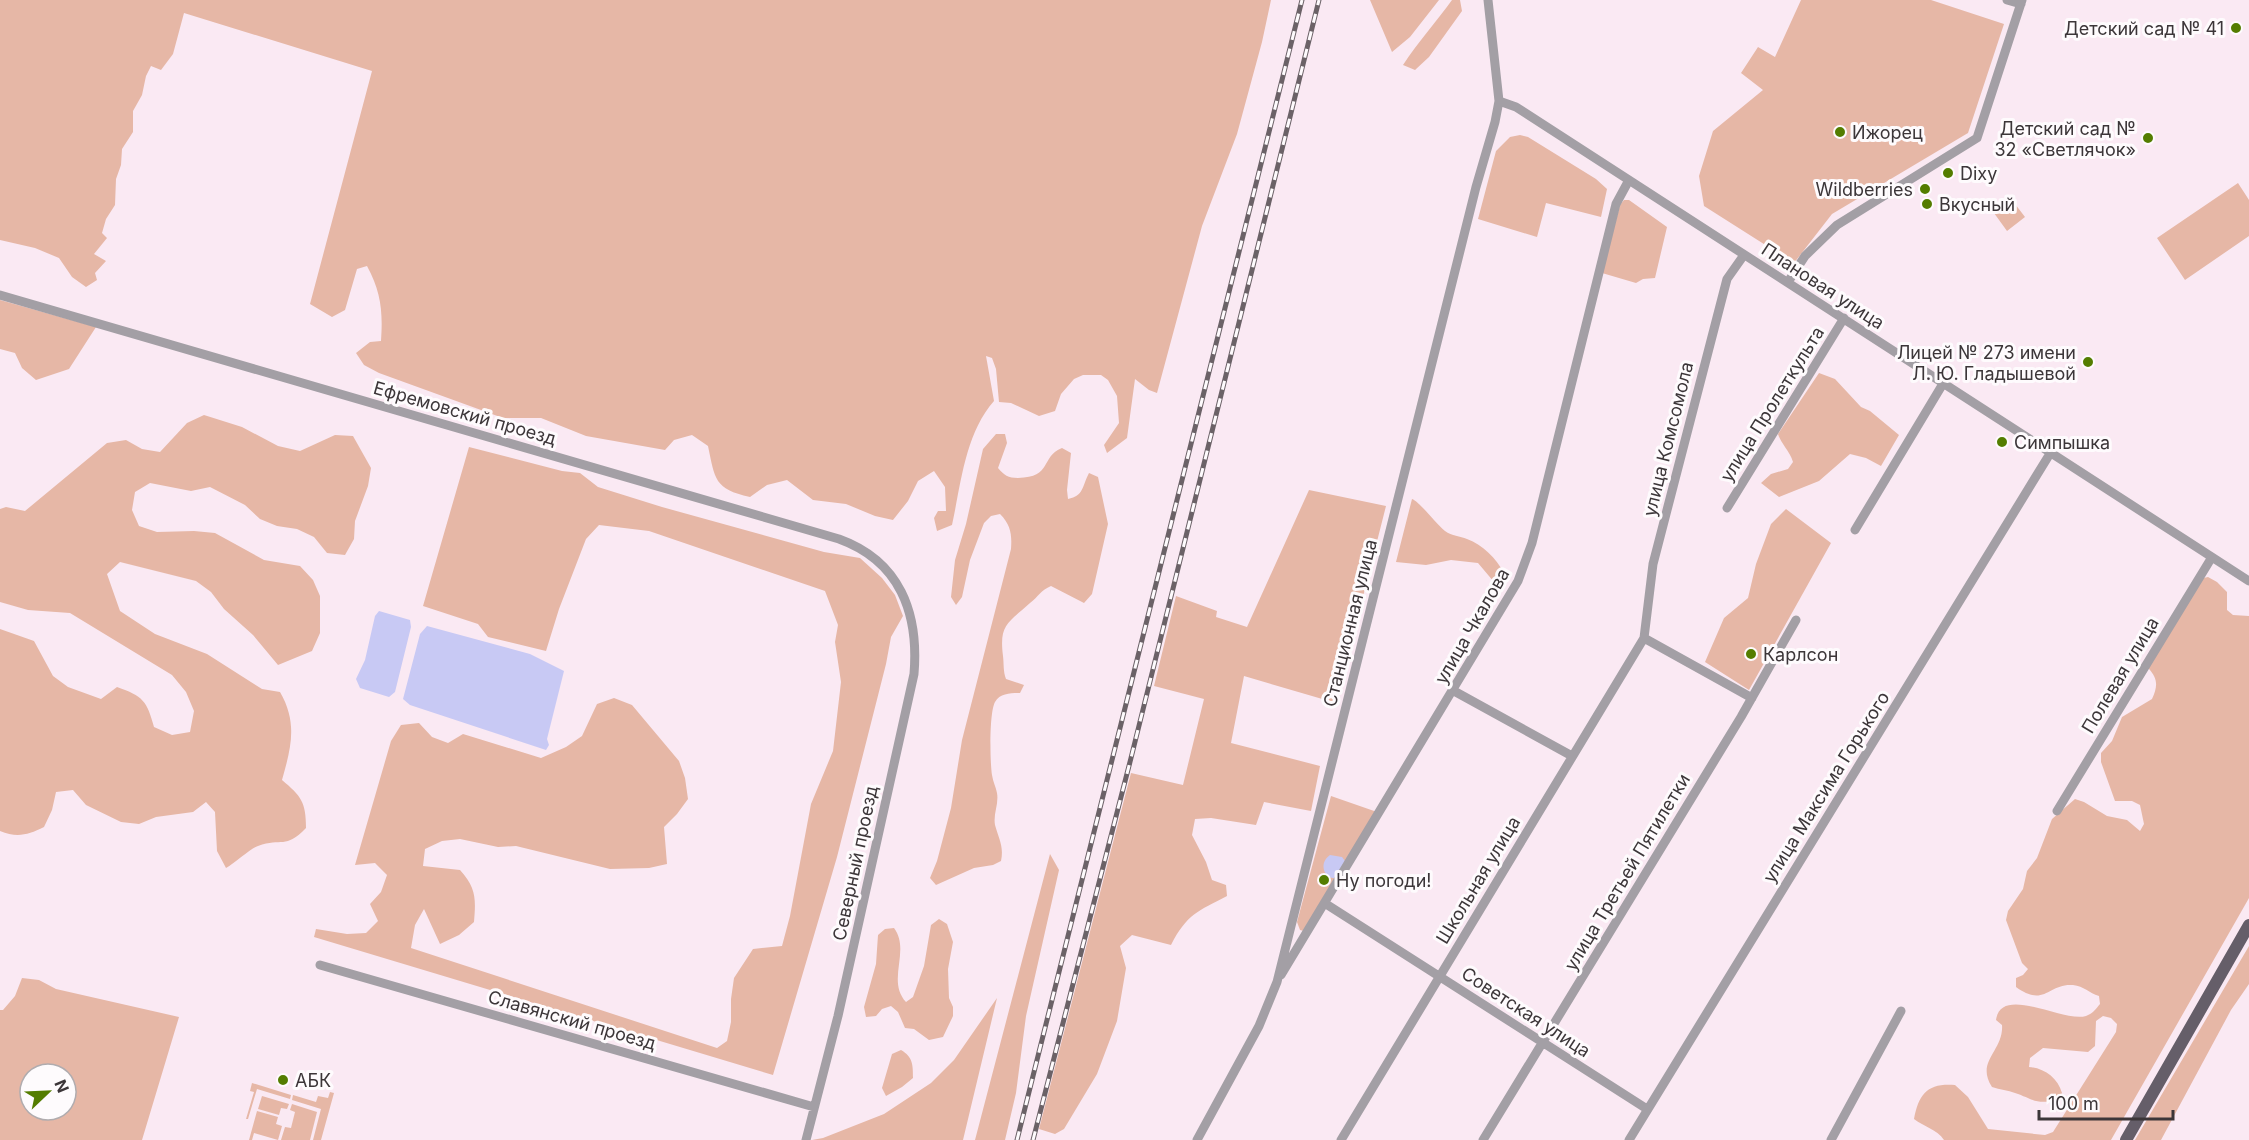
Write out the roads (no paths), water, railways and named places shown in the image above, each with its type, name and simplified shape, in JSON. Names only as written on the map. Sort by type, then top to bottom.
[{"type":"main road","points":[[2126,1140],[2249,925]]},
{"type":"street","name":"Станционная улица","points":[[1197,1140],[1259,1026],[1277,982],[1476,187],[1495,122],[1498,101],[1488,0]]},
{"type":"street","points":[[1788,282],[1805,256],[1837,225],[1977,138],[2022,2],[2007,0]]},
{"type":"street","name":"Плановая улица","points":[[1498,101],[1516,107],[2249,581]]},
{"type":"street","name":"улица Чкалова","points":[[1277,982],[1509,600],[1526,564],[1616,204],[1629,180]]},
{"type":"street","name":"улица Комсомола","points":[[1644,638],[1653,564],[1726,279],[1744,255]]},
{"type":"street","name":"Ефремовский проезд","points":[[0,295],[839,539],[866,552],[878,561],[902,593]]},
{"type":"street","name":"улица Пролеткульта","points":[[1728,508],[1844,318]]},
{"type":"street","points":[[1855,530],[1944,382]]},
{"type":"street","name":"улица Максима Горького","points":[[1629,1140],[2051,452]]},
{"type":"street","name":"Полевая улица","points":[[2057,811],[2212,557]]},
{"type":"street","name":"Северный проезд","points":[[806,1140],[838,1016],[914,674],[914,627],[902,593]]},
{"type":"street","name":"улица Третьей Пятилетки","points":[[1483,1140],[1752,698],[1796,620]]},
{"type":"street","points":[[1644,638],[1752,698]]},
{"type":"street","name":"Школьная улица","points":[[1341,1140],[1644,638]]},
{"type":"street","points":[[1454,691],[1572,756]]},
{"type":"street","name":"Советская улица","points":[[1326,904],[1647,1109]]},
{"type":"street","points":[[1289,933],[1296,940],[1303,941]]},
{"type":"street","name":"Славянский проезд","points":[[320,965],[814,1107]]},
{"type":"street","points":[[1831,1140],[1901,1011]]},
{"type":"water","points":[[379,611],[410,620],[411,627],[395,692],[389,697],[360,688],[356,679],[365,660],[375,616]]},
{"type":"water","points":[[427,626],[530,654],[564,671],[547,739],[549,745],[546,750],[410,705],[403,699],[420,634]]},
{"type":"water","points":[[1330,855],[1342,857],[1345,861],[1335,878],[1328,876],[1324,871],[1325,861]]},
{"type":"railway","points":[[1017,1140],[1302,0]]},
{"type":"railway","points":[[1033,1140],[1131,758],[1319,0]]},
{"type":"place","name":"Детский сад № 41","points":[[2236,28]]},
{"type":"place","name":"Ижорец","points":[[1840,132]]},
{"type":"place","name":"Детский сад № 32 «Светлячок»","points":[[2148,138]]},
{"type":"place","name":"Dixy","points":[[1948,173]]},
{"type":"place","name":"Wildberries","points":[[1925,189]]},
{"type":"place","name":"Вкусный","points":[[1927,204]]},
{"type":"place","name":"Лицей № 273 имени Л. Ю. Гладышевой","points":[[2088,362]]},
{"type":"place","name":"Симпышка","points":[[2002,442]]},
{"type":"place","name":"Карлсон","points":[[1751,654]]},
{"type":"place","name":"Ну погоди!","points":[[1324,880]]},
{"type":"place","name":"АБК","points":[[283,1080]]}]
